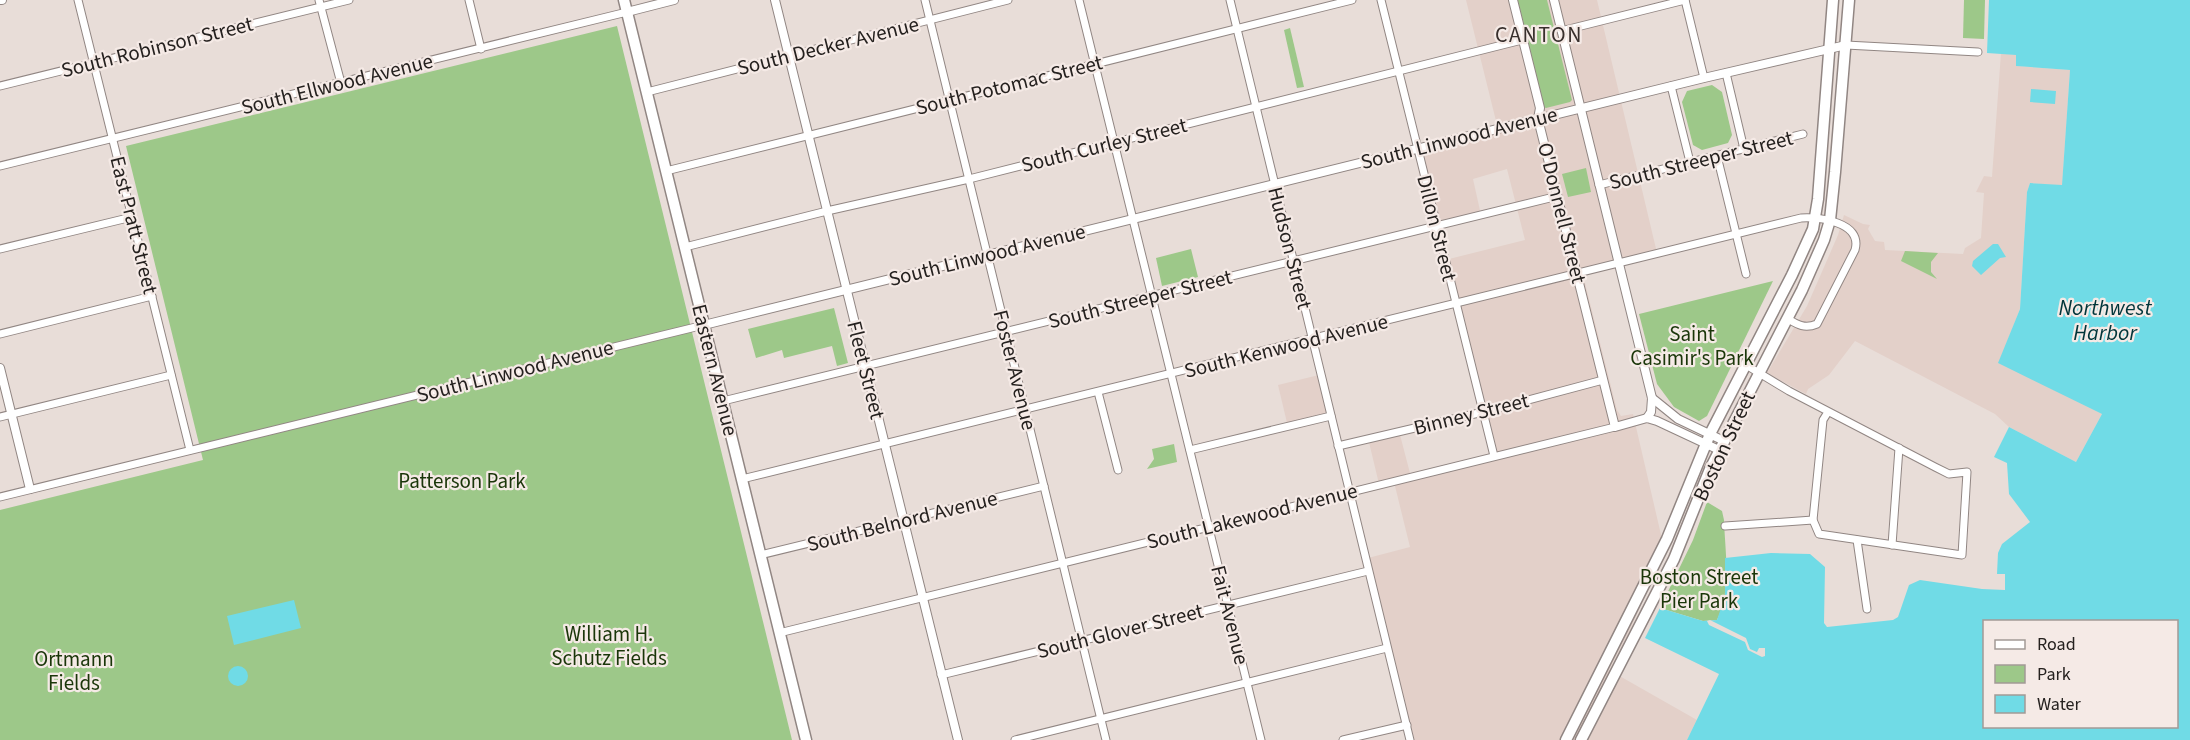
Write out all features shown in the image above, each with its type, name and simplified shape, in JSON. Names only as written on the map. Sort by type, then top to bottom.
[{"type":"main road","name":"Eastern Avenue","points":[[624,0],[806,740]]},
{"type":"main road","name":"Boston Street","points":[[1566,740],[1667,539],[1708,439],[1809,240],[1816,218],[1833,0]]},
{"type":"main road","name":"Boston Street","points":[[1581,740],[1674,559],[1710,469],[1819,254],[1830,220],[1849,0]]},
{"type":"street","name":"East Pratt Street","points":[[78,0],[190,450]]},
{"type":"street","name":"South Robinson Street","points":[[0,86],[320,3],[349,0]]},
{"type":"street","points":[[469,0],[481,50]]},
{"type":"street","name":"South Ellwood Avenue","points":[[0,166],[481,50],[674,0]]},
{"type":"street","name":"Fleet Street","points":[[775,0],[958,740]]},
{"type":"street","name":"Foster Avenue","points":[[925,0],[1106,740]]},
{"type":"street","name":"South Decker Avenue","points":[[647,92],[1008,0]]},
{"type":"street","name":"Fait Avenue","points":[[1079,0],[1261,740]]},
{"type":"street","name":"Hudson Street","points":[[1230,0],[1410,740]]},
{"type":"street","name":"South Potomac Street","points":[[666,171],[1352,0]]},
{"type":"street","name":"Dillon Street","points":[[1381,0],[1494,456]]},
{"type":"street","name":"O'Donnell Street","points":[[1513,0],[1540,108],[1538,118],[1615,426]]},
{"type":"street","name":"O'Donnell Street","points":[[1554,0],[1652,398],[1651,412],[1647,418]]},
{"type":"street","points":[[1561,31],[1685,0],[1704,78]]},
{"type":"street","points":[[320,3],[341,83]]},
{"type":"street","name":"South Curley Street","points":[[685,247],[827,211],[969,179],[1522,40]]},
{"type":"street","name":"South Linwood Avenue","points":[[0,497],[1538,118],[1846,45],[1978,52]]},
{"type":"street","points":[[1726,73],[1744,149]]},
{"type":"street","points":[[1671,86],[1690,162]]},
{"type":"street","name":"South Streeper Street","points":[[1599,185],[1803,134]]},
{"type":"street","points":[[1717,156],[1746,274]]},
{"type":"street","name":"South Streeper Street","points":[[723,401],[1558,196]]},
{"type":"street","points":[[0,249],[132,217]]},
{"type":"street","name":"South Kenwood Avenue","points":[[742,479],[1801,218],[1830,220]]},
{"type":"street","points":[[1788,318],[1803,327],[1817,324],[1857,244],[1855,236],[1847,228],[1830,220]]},
{"type":"street","points":[[0,334],[152,296]]},
{"type":"street","points":[[1746,365],[1789,392],[1949,474],[1967,472],[1962,555],[1819,534],[1813,520],[1823,420],[1828,412]]},
{"type":"street","points":[[0,368],[30,489]]},
{"type":"street","points":[[0,417],[171,375]]},
{"type":"street","name":"Binney Street","points":[[1338,446],[1483,412],[1603,380]]},
{"type":"street","points":[[1098,392],[1118,470]]},
{"type":"street","points":[[1652,398],[1708,439]]},
{"type":"street","points":[[1190,450],[1330,416]]},
{"type":"street","points":[[1647,418],[1722,446]]},
{"type":"street","name":"South Lakewood Avenue","points":[[779,633],[1647,418]]},
{"type":"street","points":[[1892,545],[1899,448]]},
{"type":"street","name":"South Belnord Avenue","points":[[760,555],[1044,486]]},
{"type":"street","points":[[1725,526],[1813,520]]},
{"type":"street","points":[[1857,540],[1867,609]]},
{"type":"street","name":"South Glover Street","points":[[941,675],[1368,571]]},
{"type":"street","points":[[1015,740],[1386,648]]},
{"type":"street","points":[[1343,740],[1407,725]]},
{"type":"shaded area","points":[[1466,0],[1597,0],[1657,253],[1582,271],[1617,410],[1621,416],[1633,414],[1665,552],[1609,670],[1697,720],[1687,740],[1413,740],[1368,558],[1410,547],[1394,482],[1379,484],[1368,438],[1399,431],[1411,477],[1495,456],[1445,260],[1525,240],[1507,169],[1473,179],[1481,215],[1437,226],[1418,149],[1498,129]]},
{"type":"shaded area","points":[[2001,53],[2016,55],[2016,66],[2070,70],[2062,186],[2030,183],[2027,192],[2020,309],[1999,362],[2102,414],[2076,462],[2009,427],[1995,414],[1855,341],[1829,375],[1808,389],[1806,394],[1767,373],[1807,306],[1838,235],[1844,215],[1870,225],[1868,229],[1875,241],[1884,242],[1885,250],[1963,254],[1965,248],[1981,238],[1984,193],[1976,192],[1984,176],[1992,177]]},
{"type":"shaded area","points":[[1323,374],[1335,415],[1288,427],[1278,385]]},
{"type":"green space","points":[[1515,0],[1547,0],[1572,100],[1570,102],[1546,108],[1541,106]]},
{"type":"green space","points":[[1964,0],[1985,0],[1984,39],[1963,38]]},
{"type":"green space","name":"Patterson Park","points":[[617,26],[792,740],[0,740],[0,510],[203,460],[126,146]]},
{"type":"green space","points":[[1290,28],[1304,87],[1297,88],[1284,30]]},
{"type":"green space","points":[[1712,85],[1722,92],[1732,135],[1728,143],[1702,150],[1693,145],[1682,102],[1687,91]]},
{"type":"green space","points":[[1586,168],[1591,192],[1568,197],[1562,174]]},
{"type":"green space","points":[[1191,249],[1198,277],[1162,286],[1156,258]]},
{"type":"green space","points":[[1905,251],[1938,253],[1931,262],[1931,272],[1937,279],[1901,261]]},
{"type":"green space","name":"Saint Casimir's Park","points":[[1773,281],[1707,416],[1699,421],[1674,407],[1657,384],[1639,314]]},
{"type":"green space","points":[[834,308],[848,363],[837,366],[832,346],[784,358],[782,350],[756,358],[748,329]]},
{"type":"green space","points":[[1174,444],[1177,462],[1147,469],[1154,459],[1152,449]]},
{"type":"green space","name":"Boston Street Pier Park","points":[[1707,502],[1722,511],[1726,583],[1725,596],[1717,620],[1703,621],[1660,608],[1693,540]]},
{"type":"water","name":"Northwest Harbor","points":[[1989,0],[2190,0],[2190,740],[1687,740],[1719,674],[1645,638],[1660,608],[1703,621],[1717,620],[1725,596],[1725,558],[1771,553],[1810,554],[1825,567],[1824,623],[1827,627],[1893,620],[1898,617],[1909,585],[1920,580],[2005,590],[2005,574],[1997,574],[1998,553],[2002,544],[2030,522],[2009,494],[2007,463],[1994,457],[2009,427],[2076,462],[2102,414],[1998,363],[2020,309],[2027,192],[2030,183],[2062,185],[2070,70],[2016,66],[2016,55],[1987,53]]},
{"type":"water","points":[[2031,89],[2056,91],[2055,104],[2030,102]]},
{"type":"water","points":[[1993,244],[1998,244],[2006,257],[2000,258],[1981,275],[1972,266],[1973,261]]},
{"type":"water","points":[[294,600],[301,628],[234,645],[227,616]]},
{"type":"water","points":[[238,666],[245,669],[248,676],[245,683],[238,686],[231,683],[228,676],[231,669]]},
{"type":"pier","points":[[1710,620],[1746,638],[1750,649],[1757,652],[1759,648],[1765,648],[1765,656],[1762,657],[1748,650],[1745,642],[1709,625],[1707,621]]},
{"type":"district","name":"CANTON","points":[[1539,34]]},
{"type":"park label","name":"William H. Schutz Fields","points":[[609,646]]},
{"type":"park label","name":"Ortmann Fields","points":[[74,671]]}]
